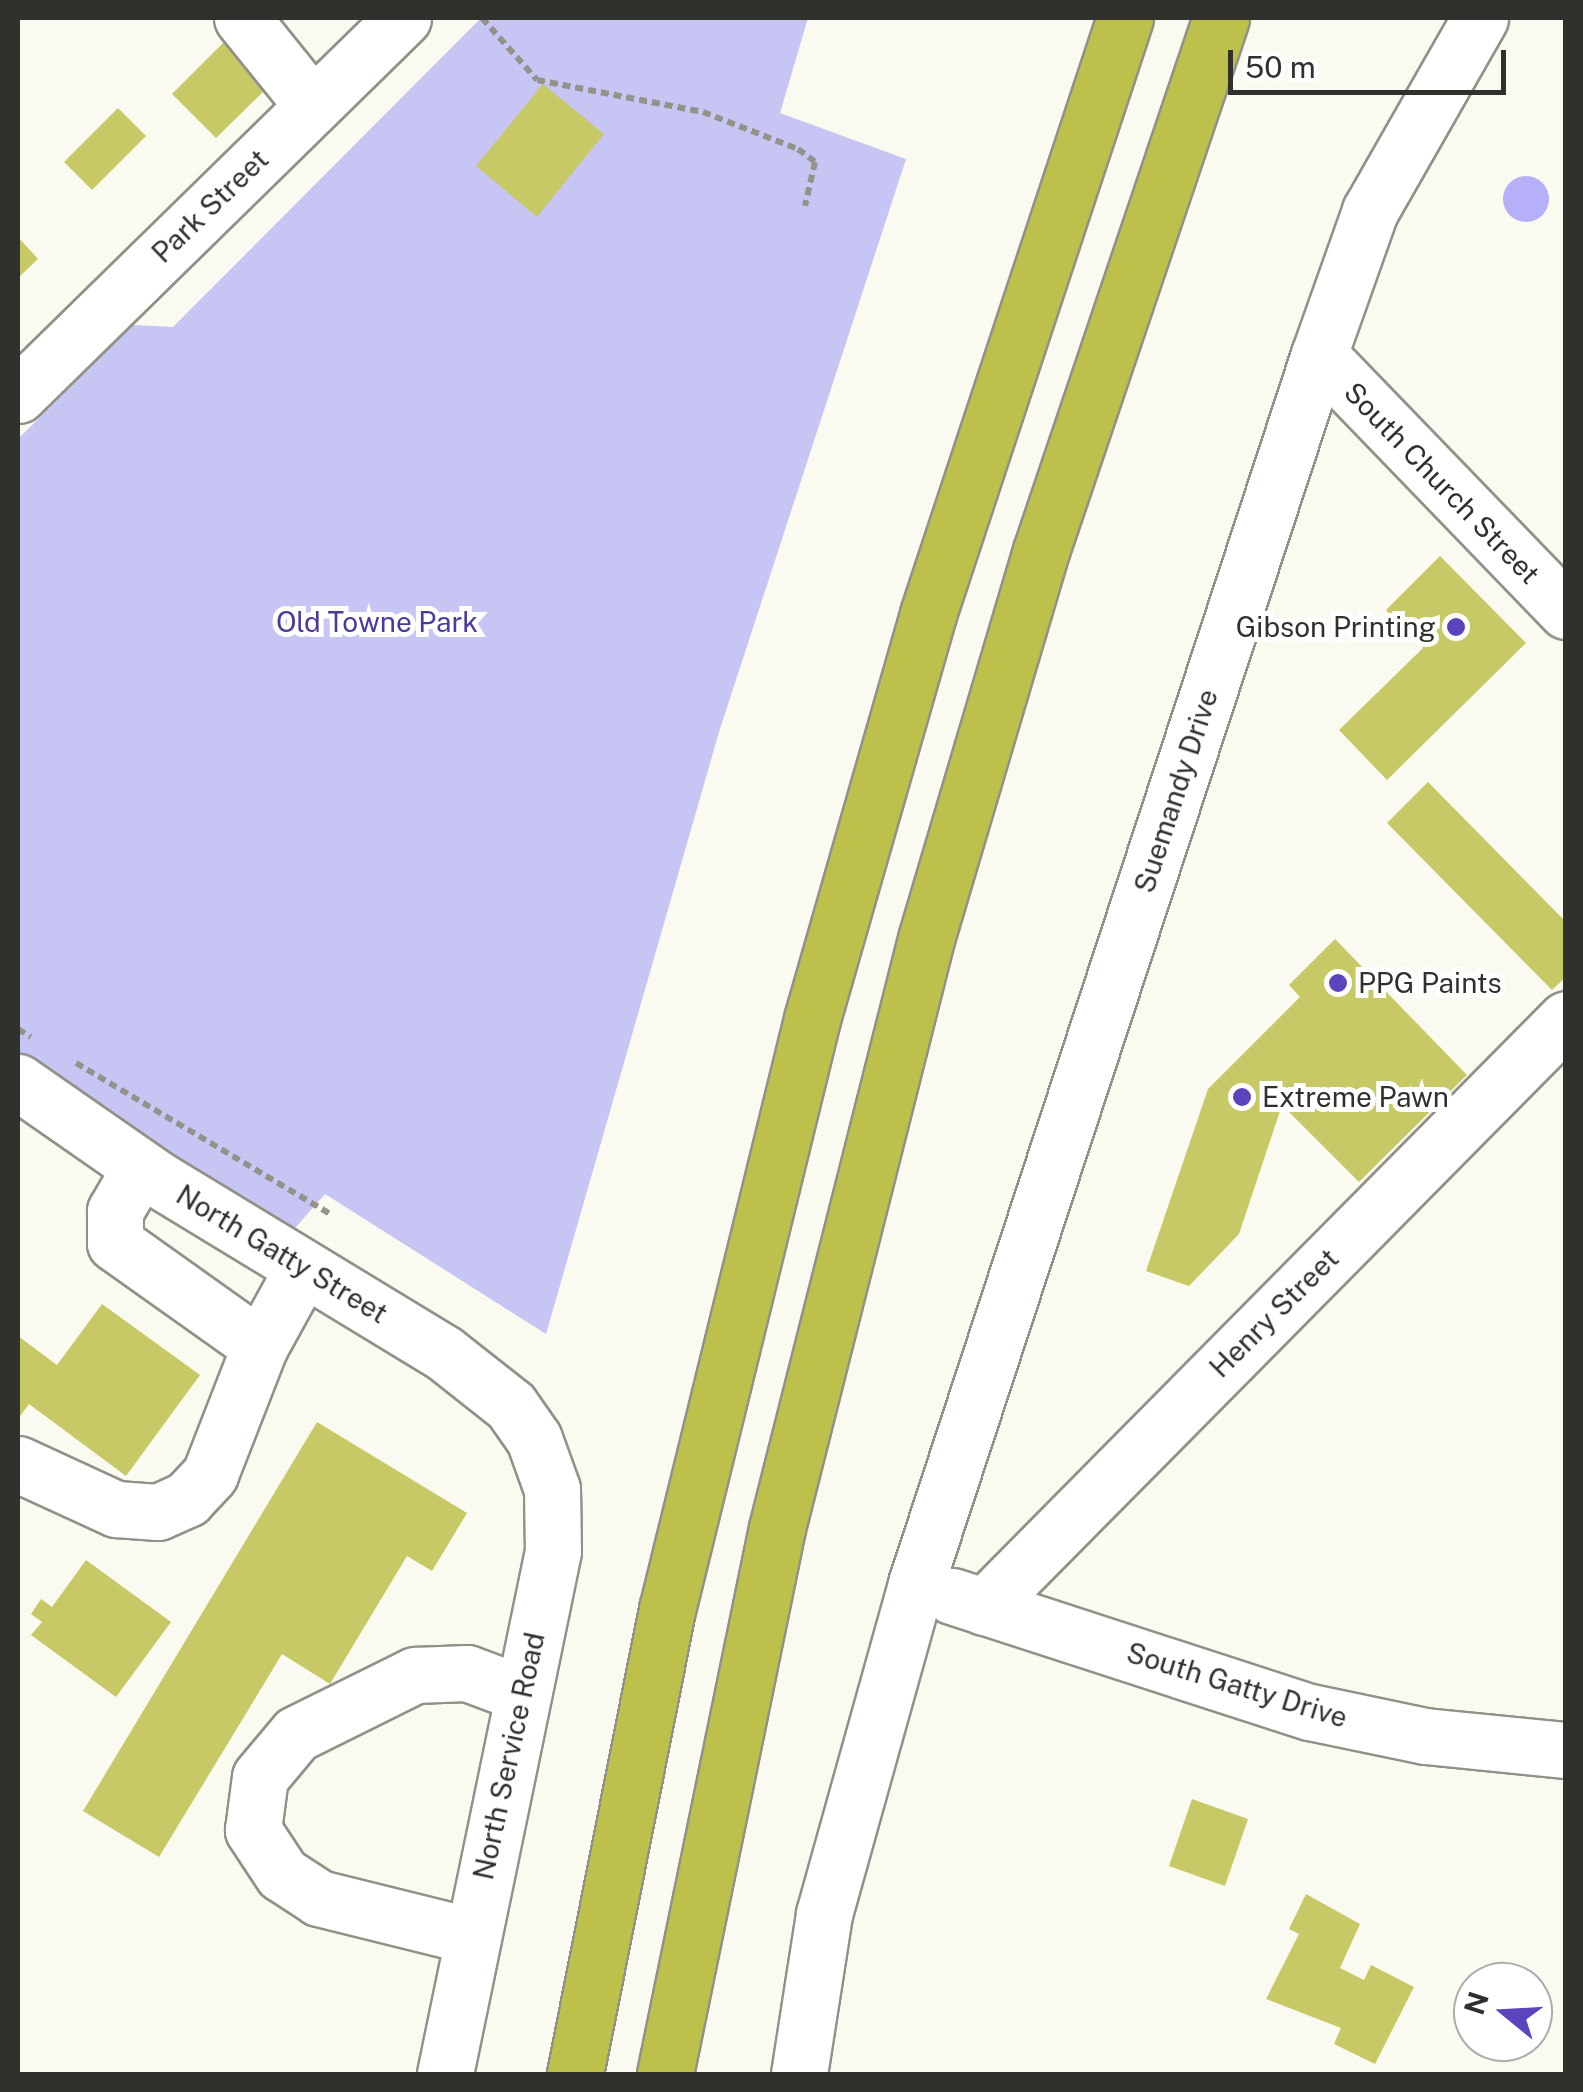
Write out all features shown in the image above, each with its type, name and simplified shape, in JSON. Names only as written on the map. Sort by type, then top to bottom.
[{"type":"highway","points":[[574,2074],[667,1610],[817,1001],[928,614],[1125,18]]},
{"type":"highway","points":[[664,2074],[777,1528],[926,938],[1047,533],[1221,18]]},
{"type":"street","points":[[242,18],[313,106]]},
{"type":"street","name":"Park Street","points":[[18,395],[403,18]]},
{"type":"street","name":"Suemandy Drive","points":[[798,2074],[824,1914],[916,1584],[1319,356],[1370,211],[1480,18]]},
{"type":"street","name":"South Church Street","points":[[1319,356],[1566,610]]},
{"type":"street","name":"Henry Street","points":[[984,1607],[1566,1019]]},
{"type":"street","name":"North Gatty Street","points":[[26,1061],[140,1168],[468,1370],[534,1439]]},
{"type":"street","points":[[140,1168],[115,1212],[115,1243],[260,1346]]},
{"type":"street","points":[[18,1464],[116,1509],[158,1512],[187,1498],[210,1474],[260,1346],[303,1268]]},
{"type":"street","name":"North Service Road","points":[[445,2074],[555,1518],[534,1439]]},
{"type":"street","name":"South Gatty Drive","points":[[916,1584],[1310,1712],[1424,1736],[1566,1750]]},
{"type":"street","points":[[472,1936],[319,1898],[282,1874],[253,1830],[260,1776],[296,1734],[414,1676],[467,1673],[522,1694]]},
{"type":"path","points":[[482,18],[537,80],[702,112],[798,149],[815,162],[806,206]]},
{"type":"path","points":[[18,1030],[26,1061]]},
{"type":"path","points":[[67,1058],[329,1213]]},
{"type":"green space","name":"Old Towne Park","points":[[481,18],[808,18],[780,113],[906,159],[719,732],[546,1334],[325,1194],[288,1236],[18,1056],[18,439],[133,325],[173,327]]},
{"type":"shaded area","points":[[1526,176],[1542,183],[1549,199],[1542,215],[1526,222],[1510,215],[1503,199],[1510,183]]},
{"type":"building","points":[[224,42],[268,87],[216,138],[172,94]]},
{"type":"building","points":[[543,84],[604,134],[537,217],[476,166]]},
{"type":"building","points":[[118,108],[146,136],[92,190],[64,162]]},
{"type":"building","points":[[18,237],[38,259],[18,278]]},
{"type":"building","points":[[1440,556],[1526,643],[1387,780],[1339,730],[1423,648],[1386,610]]},
{"type":"building","points":[[1428,782],[1566,922],[1566,977],[1552,990],[1387,823]]},
{"type":"building","points":[[1335,939],[1467,1075],[1359,1182],[1282,1105],[1239,1234],[1189,1286],[1146,1271],[1208,1089],[1300,997],[1289,985]]},
{"type":"building","points":[[102,1304],[200,1375],[126,1476],[29,1404],[18,1419],[18,1336],[57,1365]]},
{"type":"building","points":[[317,1422],[467,1513],[432,1571],[407,1556],[330,1684],[282,1654],[159,1857],[83,1811]]},
{"type":"building","points":[[86,1560],[171,1622],[116,1697],[31,1635],[42,1622],[31,1614],[41,1599],[52,1607]]},
{"type":"building","points":[[1192,1799],[1248,1819],[1225,1886],[1169,1866]]},
{"type":"building","points":[[1306,1894],[1360,1924],[1340,1968],[1364,1980],[1371,1965],[1414,1987],[1375,2064],[1334,2044],[1341,2028],[1266,1999],[1299,1934],[1289,1929]]},
{"type":"place","name":"Gibson Printing","points":[[1456,627]]},
{"type":"place","name":"PPG Paints","points":[[1338,983]]},
{"type":"place","name":"Extreme Pawn","points":[[1242,1097]]}]
